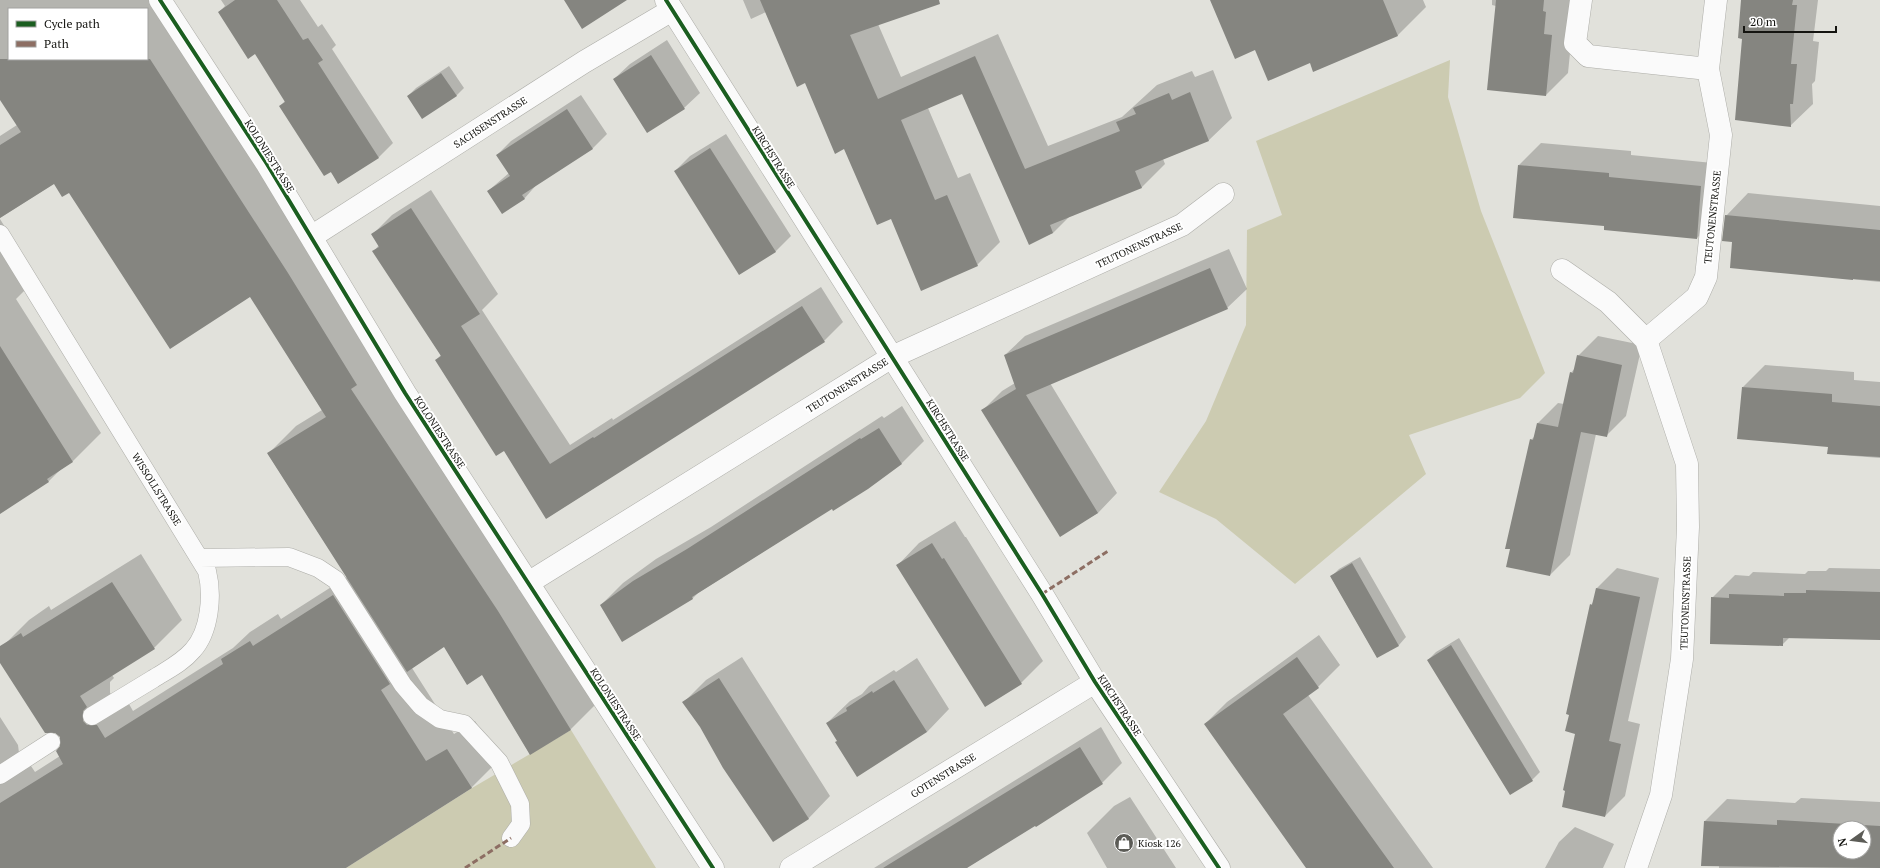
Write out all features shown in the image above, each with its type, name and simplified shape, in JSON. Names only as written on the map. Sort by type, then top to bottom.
[{"type":"street","name":"KOLONIESTRASSE","points":[[160,0],[267,164],[405,393],[713,868]]},
{"type":"street","points":[[1581,0],[1575,43],[1588,56],[1708,68]]},
{"type":"street","name":"TEUTONENSTRASSE","points":[[1646,340],[1697,298],[1706,277],[1721,135],[1708,68],[1716,0]]},
{"type":"street","name":"SACHSENSTRASSE","points":[[311,237],[584,62],[669,5]]},
{"type":"street","name":"KIRCHSTRASSE","points":[[669,5],[892,357],[1095,682],[1219,868]]},
{"type":"street","name":"TEUTONENSTRASSE","points":[[528,583],[892,357],[1182,226],[1223,194]]},
{"type":"street","name":"TEUTONENSTRASSE","points":[[1562,270],[1608,302],[1646,340],[1686,464],[1688,527],[1682,659],[1661,795],[1636,868]]},
{"type":"street","name":"GOTENSTRASSE","points":[[792,868],[1095,682]]},
{"type":"lane","name":"WISSOLLSTRASSE","points":[[0,234],[207,571],[210,584],[209,602],[202,636],[193,650],[179,663],[92,716]]},
{"type":"lane","points":[[199,558],[289,558],[318,568],[336,580],[403,685],[421,706],[440,719],[464,724],[481,740],[499,762],[520,804],[521,824],[511,838]]},
{"type":"lane","points":[[0,775],[51,742]]},
{"type":"green space","points":[[1450,60],[1448,97],[1481,211],[1545,373],[1520,398],[1409,435],[1426,474],[1295,584],[1216,519],[1159,492],[1206,421],[1246,325],[1247,230],[1282,215],[1256,141]]},
{"type":"green space","points":[[571,730],[656,868],[346,868],[472,788]]},
{"type":"building","points":[[235,0],[277,0],[303,40],[308,38],[323,60],[318,63],[379,158],[338,184],[331,172],[324,176],[279,106],[285,102],[255,54],[248,59],[218,12]]},
{"type":"building","points":[[564,0],[627,0],[582,29]]},
{"type":"building","points":[[760,0],[939,0],[940,4],[850,35],[878,99],[975,56],[1025,169],[1120,131],[1116,122],[1136,114],[1133,108],[1169,93],[1172,100],[1190,92],[1209,141],[1135,171],[1142,188],[1050,225],[1053,233],[1029,245],[962,94],[901,120],[935,200],[947,195],[978,266],[921,291],[891,219],[877,225],[844,149],[835,154],[805,83],[797,87]]},
{"type":"building","points":[[1210,0],[1383,0],[1398,36],[1313,72],[1310,63],[1268,81],[1255,50],[1235,59]]},
{"type":"building","points":[[1496,0],[1544,0],[1543,11],[1546,12],[1544,34],[1552,35],[1546,96],[1487,90]]},
{"type":"building","points":[[1741,0],[1793,0],[1792,5],[1797,5],[1791,64],[1797,64],[1793,104],[1790,104],[1791,127],[1735,120],[1742,39],[1738,38]]},
{"type":"building","points":[[651,55],[685,109],[647,133],[613,79]]},
{"type":"building","points":[[0,59],[150,59],[288,273],[357,385],[351,389],[498,611],[571,730],[530,755],[482,675],[467,685],[444,647],[407,672],[267,453],[326,417],[250,297],[170,349],[69,193],[62,197],[54,184],[0,218],[0,145],[21,132],[0,100]]},
{"type":"building","points":[[441,73],[457,96],[422,119],[407,96]]},
{"type":"building","points":[[567,109],[593,149],[522,195],[525,199],[502,214],[487,191],[510,176],[496,155]]},
{"type":"building","points":[[710,148],[776,252],[739,275],[674,171]]},
{"type":"building","points":[[1518,165],[1609,173],[1609,177],[1701,186],[1697,239],[1604,230],[1604,226],[1513,218]]},
{"type":"building","points":[[411,208],[480,314],[461,326],[550,464],[593,437],[594,438],[802,306],[825,342],[546,519],[504,451],[496,456],[435,360],[441,356],[372,251],[379,247],[371,234]]},
{"type":"building","points":[[1725,215],[1880,230],[1880,281],[1853,280],[1730,268],[1732,242],[1722,241]]},
{"type":"building","points":[[1210,268],[1228,309],[1026,395],[1098,513],[1060,537],[981,410],[1016,389],[1004,355]]},
{"type":"building","points":[[0,346],[73,462],[47,479],[49,482],[0,514]]},
{"type":"building","points":[[1577,355],[1622,365],[1607,437],[1581,432],[1550,576],[1506,567],[1510,549],[1505,549],[1530,439],[1533,440],[1537,423],[1558,427],[1570,372],[1573,373]]},
{"type":"building","points":[[1742,387],[1832,394],[1832,402],[1880,406],[1880,457],[1827,454],[1828,447],[1737,439]]},
{"type":"building","points":[[879,428],[902,464],[868,489],[833,511],[832,509],[692,597],[693,599],[622,642],[600,605],[633,581],[687,549],[860,438],[861,439]]},
{"type":"building","points":[[932,543],[942,559],[944,558],[1022,684],[985,707],[896,565]]},
{"type":"building","points":[[1352,563],[1399,646],[1377,658],[1330,576]]},
{"type":"building","points":[[112,582],[155,649],[80,696],[87,707],[83,711],[83,721],[87,725],[97,725],[105,738],[223,664],[221,659],[250,641],[253,646],[333,595],[390,684],[381,690],[426,761],[447,749],[472,788],[346,868],[0,868],[0,803],[63,764],[56,751],[60,746],[60,737],[55,733],[45,733],[0,663],[0,646],[21,633],[23,637]]},
{"type":"building","points":[[1596,588],[1640,597],[1609,741],[1621,744],[1605,817],[1562,807],[1565,791],[1563,790],[1575,734],[1565,731],[1569,715],[1566,714],[1590,604],[1592,605]]},
{"type":"building","points":[[1806,590],[1880,592],[1880,640],[1783,638],[1783,646],[1710,644],[1711,597],[1729,598],[1729,594],[1784,596],[1784,593],[1806,593]]},
{"type":"building","points":[[1451,645],[1533,781],[1510,795],[1427,660]]},
{"type":"building","points":[[1297,657],[1319,688],[1283,714],[1394,868],[1306,868],[1204,724]]},
{"type":"building","points":[[719,678],[809,819],[773,842],[723,768],[700,727],[682,702]]},
{"type":"building","points":[[894,680],[927,732],[857,777],[835,742],[837,741],[826,723],[847,711],[846,708],[872,691],[873,693]]},
{"type":"building","points":[[1080,747],[1103,784],[1036,827],[1035,826],[967,868],[883,868]]},
{"type":"building","points":[[1777,820],[1832,823],[1832,860],[1872,860],[1872,826],[1880,826],[1880,868],[1701,866],[1704,821],[1777,825]]},
{"type":"marked path","points":[[1042,594],[1108,551]]},
{"type":"marked path","points":[[465,868],[511,838]]},
{"type":"cycle path","points":[[160,0],[267,164],[405,393],[713,868]]},
{"type":"cycle path","points":[[666,0],[1042,594],[1095,682],[1219,868]]},
{"type":"place","name":"Kiosk 126","points":[[1124,843]]}]
